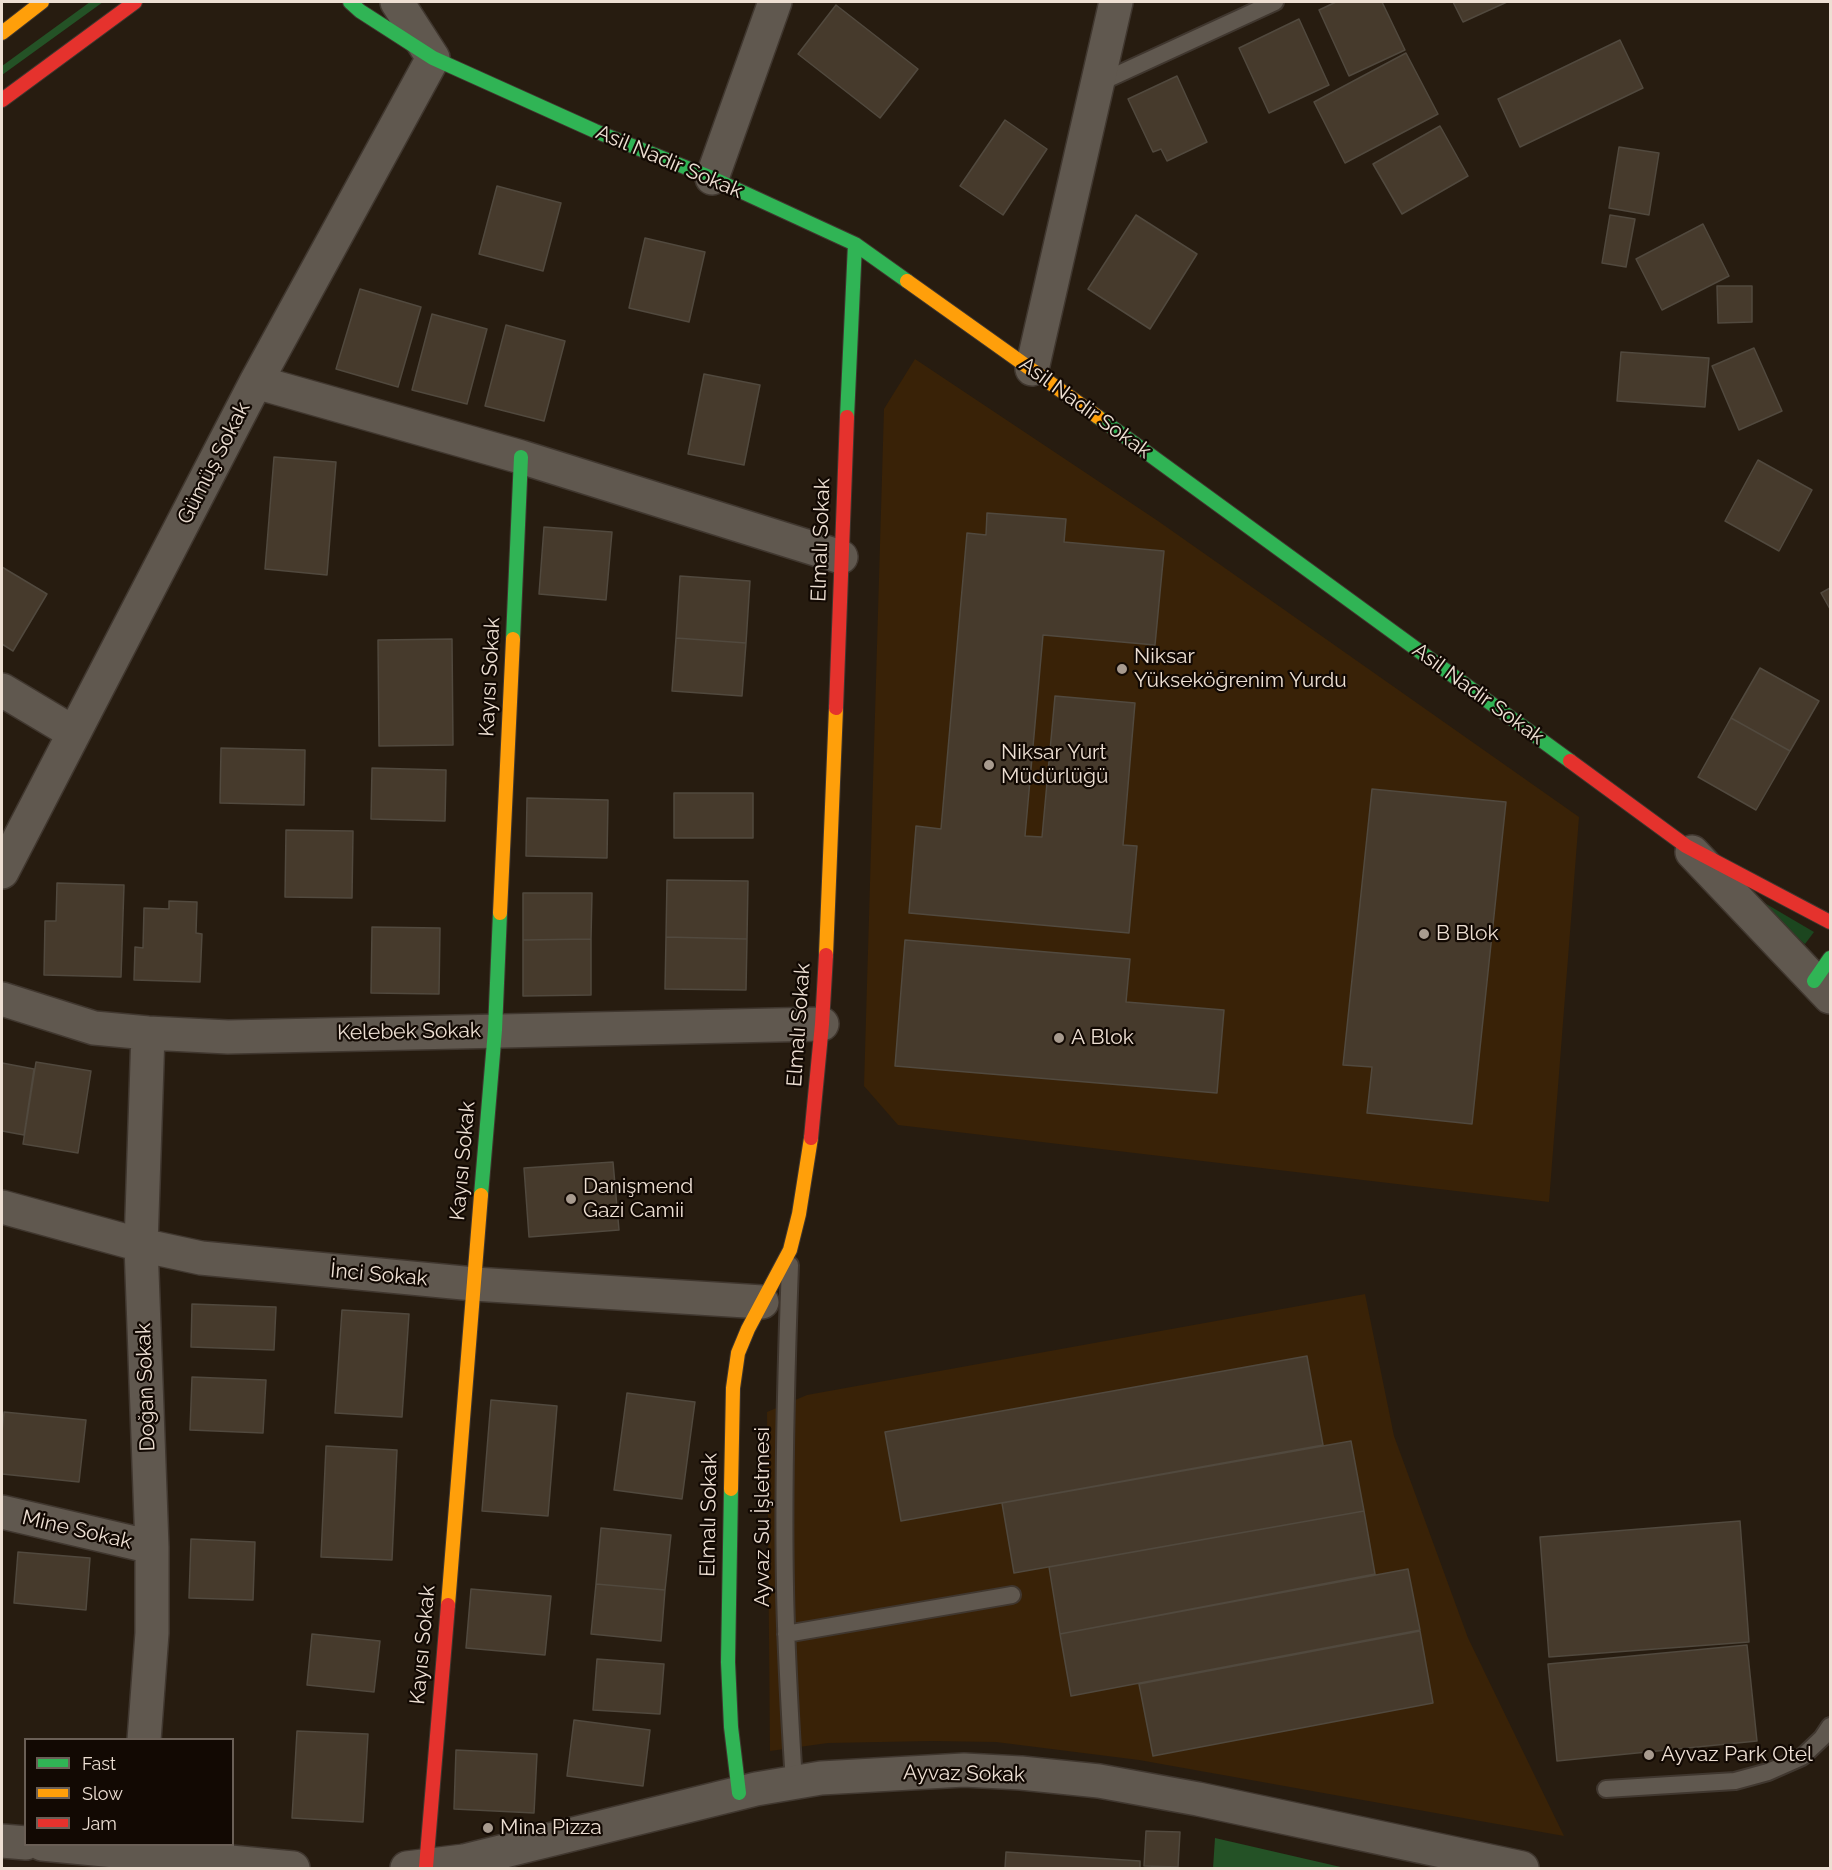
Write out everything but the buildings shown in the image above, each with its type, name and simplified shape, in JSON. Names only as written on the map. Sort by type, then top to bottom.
[{"type":"street","points":[[2,33],[42,2]]},
{"type":"street","points":[[2,100],[135,2]]},
{"type":"street","name":"Asil Nadir Sokak","points":[[350,2],[360,11],[433,58],[595,131],[712,178],[855,244],[1032,369],[1686,846],[1825,979]]},
{"type":"street","points":[[397,2],[433,58]]},
{"type":"street","points":[[712,178],[775,2]]},
{"type":"street","points":[[1032,369],[1116,2]]},
{"type":"street","name":"Gümüş Sokak","points":[[2,872],[256,382],[433,58]]},
{"type":"street","name":"Elmalı Sokak","points":[[739,1793],[731,1726],[728,1662],[733,1388],[738,1353],[748,1329],[790,1250],[799,1214],[811,1137],[822,1024],[855,244]]},
{"type":"street","points":[[256,382],[521,457],[841,557]]},
{"type":"street","name":"Kayısı Sokak","points":[[417,1868],[474,1284],[495,1030],[521,457]]},
{"type":"street","points":[[2,690],[74,733]]},
{"type":"street","name":"Asil Nadir Sokak","points":[[1686,846],[1830,922]]},
{"type":"street","name":"Kelebek Sokak","points":[[2,999],[94,1028],[228,1037],[822,1024]]},
{"type":"street","name":"Doğan Sokak","points":[[144,1738],[152,1633],[152,1547],[141,1245],[148,1033]]},
{"type":"street","name":"İnci Sokak","points":[[2,1208],[141,1245],[201,1258],[474,1284],[762,1302]]},
{"type":"street","name":"Mine Sokak","points":[[2,1512],[152,1547]]},
{"type":"street","name":"Ayvaz Sokak","points":[[417,1868],[464,1861],[739,1793],[794,1783],[830,1777],[964,1770],[1099,1781],[1198,1799],[1522,1869]]},
{"type":"street","points":[[2,1840],[24,1843]]},
{"type":"street","points":[[66,1846],[136,1849],[293,1869]]},
{"type":"lane","points":[[1097,84],[1275,2]]},
{"type":"lane","name":"Ayvaz Su İşletmesi","points":[[790,1250],[784,1463],[786,1634],[794,1783]]},
{"type":"lane","points":[[786,1634],[1012,1595]]},
{"type":"lane","points":[[1606,1789],[1735,1781],[1768,1772],[1802,1757],[1822,1738],[1830,1726]]},
{"type":"shaded area","name":"Niksar Yükseköğrenim Yurdu","points":[[915,359],[1158,521],[1579,817],[1549,1202],[898,1125],[864,1086],[884,409]]},
{"type":"shaded area","points":[[1365,1294],[1394,1436],[1468,1638],[1564,1836],[1139,1760],[996,1742],[828,1743],[770,1751],[767,1412],[807,1395]]},
{"type":"green space","points":[[90,2],[103,2],[2,75],[2,66]]},
{"type":"green space","points":[[1739,888],[1814,932],[1805,944]]},
{"type":"green space","points":[[1215,1838],[1345,1868],[1213,1868]]},
{"type":"traffic: fast","points":[[350,2],[360,11],[433,58],[595,131],[712,178],[855,244],[907,281]]},
{"type":"traffic: fast","points":[[847,417],[855,244]]},
{"type":"traffic: fast","points":[[1098,417],[1570,761]]},
{"type":"traffic: fast","points":[[513,639],[521,457]]},
{"type":"traffic: fast","points":[[481,1195],[495,1030],[500,913]]},
{"type":"traffic: fast","points":[[1814,981],[1830,958]]},
{"type":"traffic: fast","points":[[731,1489],[728,1662],[731,1727],[739,1793]]},
{"type":"traffic: slow","points":[[2,33],[42,2]]},
{"type":"traffic: slow","points":[[907,281],[1098,417]]},
{"type":"traffic: slow","points":[[500,913],[513,639]]},
{"type":"traffic: slow","points":[[826,955],[836,708]]},
{"type":"traffic: slow","points":[[731,1489],[733,1388],[738,1353],[748,1329],[790,1250],[799,1214],[811,1138]]},
{"type":"traffic: slow","points":[[448,1605],[481,1195]]},
{"type":"traffic: jam","points":[[2,100],[135,2]]},
{"type":"traffic: jam","points":[[836,708],[847,417]]},
{"type":"traffic: jam","points":[[1570,761],[1686,846],[1830,922]]},
{"type":"traffic: jam","points":[[811,1138],[826,955]]},
{"type":"traffic: jam","points":[[426,1867],[448,1605]]},
{"type":"place","name":"Niksar Yükseköğrenim Yurdu","points":[[1122,669]]},
{"type":"place","name":"Niksar Yurt Müdürlüğü","points":[[989,765]]},
{"type":"place","name":"B Blok","points":[[1424,934]]},
{"type":"place","name":"A Blok","points":[[1059,1038]]},
{"type":"place","name":"Danişmend Gazi Camii","points":[[571,1199]]},
{"type":"place","name":"Ayvaz Park Otel","points":[[1649,1755]]},
{"type":"place","name":"Mina Pizza","points":[[488,1828]]}]
